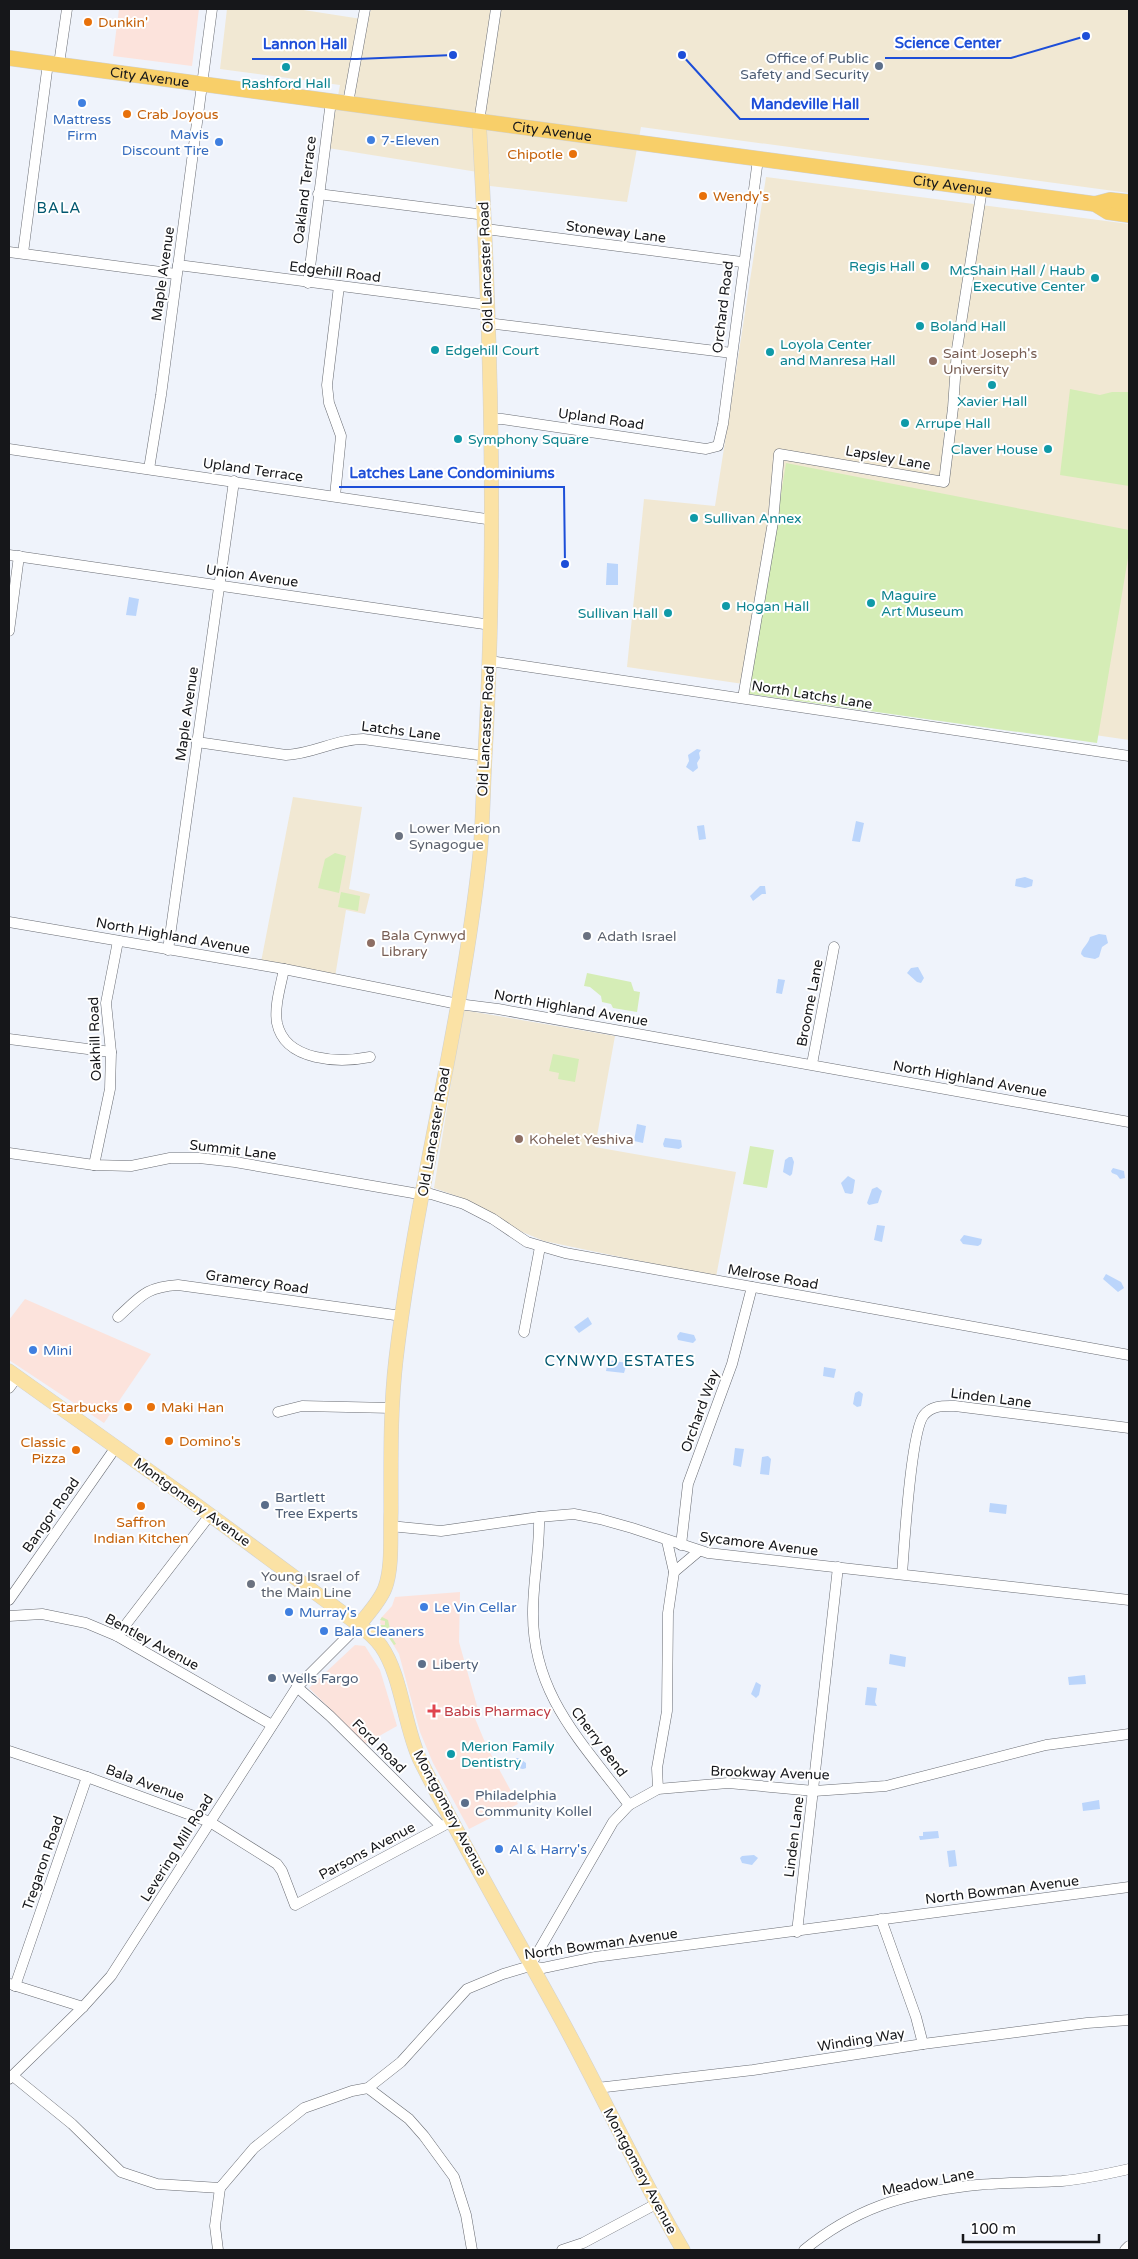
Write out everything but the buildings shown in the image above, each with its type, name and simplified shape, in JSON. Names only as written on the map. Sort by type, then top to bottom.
[{"type":"highway","name":"City Avenue","points":[[9,58],[1095,204],[1110,200],[1129,202]]},
{"type":"highway","name":"City Avenue","points":[[1095,204],[1108,212],[1129,215]]},
{"type":"main road","name":"Old Lancaster Road","points":[[359,1625],[386,1587],[390,1526],[392,1408],[402,1316],[458,1004],[480,854],[490,661],[493,520],[488,306],[479,122]]},
{"type":"main road","name":"Montgomery Avenue","points":[[13,1374],[210,1515],[376,1639],[387,1656],[394,1674],[415,1750],[446,1823],[562,2020],[656,2204],[683,2250]]},
{"type":"street","points":[[22,253],[54,64],[67,9]]},
{"type":"street","name":"Maple Avenue","points":[[149,469],[161,395],[212,9]]},
{"type":"street","points":[[348,103],[365,9]]},
{"type":"street","points":[[479,122],[496,9]]},
{"type":"street","name":"Oakland Terrace","points":[[308,283],[331,101]]},
{"type":"street","name":"Orchard Road","points":[[706,449],[715,448],[720,443],[742,262],[758,159]]},
{"type":"street","name":"Lapsley Lane","points":[[743,698],[773,522],[779,454],[944,482],[953,408],[957,349],[982,189]]},
{"type":"street","name":"Stoneway Lane","points":[[318,194],[742,262]]},
{"type":"street","name":"Edgehill Road","points":[[9,252],[339,286],[488,306]]},
{"type":"street","points":[[335,496],[341,436],[329,403],[327,385],[339,286]]},
{"type":"street","points":[[487,323],[732,353]]},
{"type":"street","name":"Upland Road","points":[[491,419],[502,419],[706,449]]},
{"type":"street","name":"Upland Terrace","points":[[9,450],[234,481],[493,520]]},
{"type":"street","name":"Maple Avenue","points":[[168,950],[234,481]]},
{"type":"street","points":[[9,630],[14,556]]},
{"type":"street","name":"Union Avenue","points":[[14,556],[491,625]]},
{"type":"street","name":"North Latchs Lane","points":[[490,661],[1129,756]]},
{"type":"street","name":"Latchs Lane","points":[[197,742],[286,755],[300,754],[346,739],[363,739],[485,756]]},
{"type":"street","name":"North Highland Avenue","points":[[9,922],[284,969],[458,1004],[498,1009],[812,1064],[1129,1122]]},
{"type":"street","name":"Oakhill Road","points":[[94,1164],[108,1102],[111,1052],[106,1003],[118,941]]},
{"type":"street","name":"Broome Lane","points":[[812,1064],[834,947]]},
{"type":"street","points":[[284,969],[276,1018],[281,1033],[289,1044],[297,1050],[310,1055],[339,1060],[356,1060],[370,1057]]},
{"type":"street","points":[[9,1039],[111,1052]]},
{"type":"street","name":"Summit Lane","points":[[9,1153],[94,1164],[131,1166],[170,1158],[199,1158],[235,1162],[423,1194]]},
{"type":"street","name":"Melrose Road","points":[[423,1194],[431,1194],[464,1204],[520,1238],[540,1247],[1129,1355]]},
{"type":"street","points":[[524,1332],[540,1247]]},
{"type":"street","name":"Gramercy Road","points":[[118,1317],[147,1291],[161,1286],[178,1285],[402,1316]]},
{"type":"street","name":"Orchard Way","points":[[681,1546],[688,1484],[732,1364],[752,1287]]},
{"type":"street","points":[[9,1388],[13,1374]]},
{"type":"street","points":[[278,1412],[302,1406],[392,1408]]},
{"type":"street","name":"Linden Lane","points":[[902,1574],[914,1451],[922,1417],[928,1410],[938,1406],[955,1406],[1129,1428]]},
{"type":"street","name":"Bangor Road","points":[[9,1600],[116,1447]]},
{"type":"street","name":"Sycamore Avenue","points":[[390,1526],[441,1531],[566,1514],[600,1518],[699,1551],[1129,1600]]},
{"type":"street","points":[[118,1636],[210,1515]]},
{"type":"street","name":"Cherry Bend","points":[[539,1517],[533,1611],[533,1632],[538,1662],[552,1697],[567,1724],[629,1805]]},
{"type":"street","points":[[658,1789],[658,1768],[667,1711],[668,1613],[674,1572],[667,1540]]},
{"type":"street","points":[[674,1572],[699,1551]]},
{"type":"street","name":"Linden Lane","points":[[797,1932],[838,1567]]},
{"type":"street","name":"Bentley Avenue","points":[[9,1616],[42,1614],[86,1623],[118,1636],[272,1725]]},
{"type":"street","name":"Levering Mill Road","points":[[11,2078],[83,2007],[110,1976],[297,1687],[359,1625]]},
{"type":"street","name":"Ford Road","points":[[297,1687],[446,1823]]},
{"type":"street","name":"Brookway Avenue","points":[[530,1966],[600,1842],[617,1817],[629,1805],[658,1789],[728,1783],[813,1791],[886,1786],[1046,1745],[1129,1734]]},
{"type":"street","name":"Bala Avenue","points":[[9,1751],[210,1822],[278,1864],[295,1905]]},
{"type":"street","name":"Tregaron Road","points":[[12,1985],[87,1777]]},
{"type":"street","name":"Parsons Avenue","points":[[295,1905],[446,1823]]},
{"type":"street","name":"North Bowman Avenue","points":[[220,2188],[254,2148],[304,2108],[352,2091],[368,2088],[401,2062],[467,1989],[503,1974],[530,1966],[543,1968],[595,1957],[1129,1887]]},
{"type":"street","points":[[880,1919],[916,2017],[923,2044]]},
{"type":"street","points":[[12,1985],[83,2007]]},
{"type":"street","name":"Winding Way","points":[[597,2088],[753,2070],[923,2044],[1087,2023],[1129,2020]]},
{"type":"street","points":[[11,2078],[72,2124],[121,2172],[157,2184],[220,2188],[215,2226],[218,2250]]},
{"type":"street","points":[[368,2088],[409,2119],[424,2136],[454,2178],[466,2215],[472,2250]]},
{"type":"street","name":"Meadow Lane","points":[[804,2250],[826,2232],[859,2213],[895,2200],[967,2186],[1094,2178],[1129,2168]]},
{"type":"street","points":[[562,2250],[583,2243],[656,2204]]},
{"type":"street","points":[[1125,2250],[1129,2246]]},
{"type":"shaded area","points":[[119,9],[199,9],[192,66],[113,56]]},
{"type":"shaded area","points":[[227,9],[297,9],[368,20],[371,9],[1129,9],[1129,193],[641,127],[627,202],[490,186],[490,174],[328,148],[340,85],[220,69]]},
{"type":"shaded area","name":"Saint Joseph's University","points":[[766,177],[1129,224],[1129,740],[627,667],[644,499],[715,506]]},
{"type":"shaded area","points":[[293,797],[362,807],[349,889],[370,894],[365,914],[346,910],[335,977],[261,962]]},
{"type":"shaded area","name":"Kohelet Yeshiva","points":[[463,1010],[615,1036],[595,1147],[736,1172],[716,1277],[544,1241],[515,1229],[462,1198],[434,1188]]},
{"type":"shaded area","points":[[25,1299],[151,1354],[104,1423],[9,1360],[9,1320]]},
{"type":"shaded area","points":[[460,1592],[459,1642],[479,1713],[474,1716],[487,1747],[518,1804],[469,1829],[433,1763],[420,1732],[399,1654],[380,1623],[381,1618],[392,1606],[395,1597]]},
{"type":"shaded area","points":[[355,1645],[365,1646],[380,1670],[397,1726],[365,1744],[309,1688]]},
{"type":"green space","points":[[1070,389],[1100,395],[1112,392],[1129,392],[1129,486],[1060,475]]},
{"type":"green space","points":[[786,463],[1129,530],[1129,552],[1097,743],[749,694]]},
{"type":"green space","points":[[335,853],[346,856],[339,893],[318,888],[325,859]]},
{"type":"green space","points":[[341,892],[360,896],[358,911],[338,907]]},
{"type":"green space","points":[[587,973],[631,982],[634,991],[640,992],[637,1012],[613,1008],[611,1004],[602,1002],[601,996],[590,987],[584,986]]},
{"type":"green space","points":[[553,1054],[579,1059],[575,1082],[558,1079],[559,1073],[549,1071]]},
{"type":"green space","points":[[750,1146],[774,1150],[767,1188],[743,1184]]},
{"type":"green space","points":[[382,1617],[388,1620],[390,1629],[394,1633],[391,1636],[396,1644],[394,1645],[380,1625],[385,1625],[385,1621],[380,1620]]},
{"type":"water","points":[[607,563],[618,564],[618,585],[606,585]]},
{"type":"water","points":[[129,597],[139,599],[136,616],[126,615]]},
{"type":"water","points":[[697,749],[701,750],[699,753],[700,758],[697,763],[698,768],[693,772],[686,767],[689,761],[688,755]]},
{"type":"water","points":[[856,821],[864,823],[860,842],[852,841]]},
{"type":"water","points":[[704,825],[706,839],[699,840],[697,826]]},
{"type":"water","points":[[1025,877],[1033,880],[1032,886],[1025,888],[1015,886],[1016,879]]},
{"type":"water","points":[[760,886],[765,886],[766,894],[762,894],[753,901],[750,896]]},
{"type":"water","points":[[1099,934],[1106,935],[1108,943],[1102,947],[1099,957],[1095,959],[1084,957],[1081,954],[1090,937]]},
{"type":"water","points":[[918,967],[924,978],[921,983],[917,982],[907,973],[911,968]]},
{"type":"water","points":[[778,979],[785,980],[782,994],[776,993]]},
{"type":"water","points":[[637,1124],[646,1126],[643,1143],[634,1141]]},
{"type":"water","points":[[665,1138],[681,1140],[682,1147],[679,1149],[664,1147]]},
{"type":"water","points":[[792,1157],[794,1162],[790,1176],[783,1172],[785,1160]]},
{"type":"water","points":[[1113,1168],[1124,1171],[1125,1178],[1120,1179],[1112,1173]]},
{"type":"water","points":[[848,1176],[855,1180],[853,1193],[851,1194],[845,1193],[841,1183]]},
{"type":"water","points":[[877,1187],[882,1191],[878,1203],[869,1205],[867,1203],[872,1189]]},
{"type":"water","points":[[877,1225],[885,1226],[882,1242],[874,1240]]},
{"type":"water","points":[[964,1235],[982,1239],[981,1244],[978,1246],[963,1244],[960,1240]]},
{"type":"water","points":[[1106,1274],[1121,1282],[1124,1288],[1118,1292],[1103,1279]]},
{"type":"water","points":[[588,1317],[592,1324],[579,1333],[574,1327]]},
{"type":"water","points":[[680,1332],[694,1335],[696,1340],[693,1343],[678,1340],[677,1336]]},
{"type":"water","points":[[608,1360],[627,1363],[624,1373],[606,1371]]},
{"type":"water","points":[[824,1367],[836,1369],[834,1378],[823,1376]]},
{"type":"water","points":[[859,1391],[863,1394],[861,1406],[857,1407],[853,1404],[855,1393]]},
{"type":"water","points":[[735,1448],[744,1449],[741,1467],[733,1465]]},
{"type":"water","points":[[768,1456],[771,1459],[769,1475],[760,1474],[762,1457]]},
{"type":"water","points":[[990,1503],[1007,1505],[1006,1514],[989,1512]]},
{"type":"water","points":[[890,1654],[906,1657],[905,1667],[889,1664]]},
{"type":"water","points":[[1085,1675],[1086,1684],[1069,1685],[1068,1677]]},
{"type":"water","points":[[756,1682],[761,1685],[759,1695],[756,1698],[751,1694]]},
{"type":"water","points":[[867,1687],[877,1688],[875,1702],[877,1706],[865,1705]]},
{"type":"water","points":[[516,1758],[526,1763],[526,1768],[521,1769],[514,1763]]},
{"type":"water","points":[[1099,1800],[1100,1809],[1083,1811],[1082,1803]]},
{"type":"water","points":[[938,1831],[939,1838],[920,1840],[919,1836],[923,1836],[923,1832]]},
{"type":"water","points":[[955,1850],[957,1866],[949,1867],[947,1851]]},
{"type":"water","points":[[754,1855],[758,1858],[752,1865],[742,1863],[740,1858],[742,1856]]},
{"type":"place","name":"Dunkin'","points":[[88,22]]},
{"type":"place","name":"Science Center","points":[[1086,36]]},
{"type":"place","name":"Lannon Hall","points":[[453,55]]},
{"type":"place","name":"Mandeville Hall","points":[[682,55]]},
{"type":"place","name":"Office of Public Safety and Security","points":[[879,66]]},
{"type":"place","name":"Rashford Hall","points":[[286,67]]},
{"type":"place","name":"Mattress Firm","points":[[82,103]]},
{"type":"place","name":"Crab Joyous","points":[[127,114]]},
{"type":"place","name":"7-Eleven","points":[[371,140]]},
{"type":"place","name":"Mavis Discount Tire","points":[[219,142]]},
{"type":"place","name":"Chipotle","points":[[573,154]]},
{"type":"place","name":"Wendy's","points":[[703,196]]},
{"type":"place","name":"Regis Hall","points":[[925,266]]},
{"type":"place","name":"McShain Hall / Haub Executive Center","points":[[1095,278]]},
{"type":"place","name":"Boland Hall","points":[[920,326]]},
{"type":"place","name":"Edgehill Court","points":[[435,350]]},
{"type":"place","name":"Loyola Center and Manresa Hall","points":[[770,352]]},
{"type":"place","name":"Saint Joseph's University","points":[[933,361]]},
{"type":"place","name":"Xavier Hall","points":[[992,385]]},
{"type":"place","name":"Arrupe Hall","points":[[905,423]]},
{"type":"place","name":"Symphony Square","points":[[458,439]]},
{"type":"place","name":"Claver House","points":[[1048,449]]},
{"type":"place","name":"Sullivan Annex","points":[[694,518]]},
{"type":"place","name":"Latches Lane Condominiums","points":[[565,564]]},
{"type":"place","name":"Maguire Art Museum","points":[[871,603]]},
{"type":"place","name":"Hogan Hall","points":[[726,606]]},
{"type":"place","name":"Sullivan Hall","points":[[668,613]]},
{"type":"place","name":"Lower Merion Synagogue","points":[[399,836]]},
{"type":"place","name":"Adath Israel","points":[[587,936]]},
{"type":"place","name":"Bala Cynwyd Library","points":[[371,943]]},
{"type":"place","name":"Kohelet Yeshiva","points":[[519,1139]]},
{"type":"place","name":"Mini","points":[[33,1350]]},
{"type":"place","name":"Starbucks","points":[[128,1407]]},
{"type":"place","name":"Maki Han","points":[[151,1407]]},
{"type":"place","name":"Domino's","points":[[169,1441]]},
{"type":"place","name":"Classic Pizza","points":[[76,1450]]},
{"type":"place","name":"Bartlett Tree Experts","points":[[265,1505]]},
{"type":"place","name":"Saffron Indian Kitchen","points":[[141,1506]]},
{"type":"place","name":"Young Israel of the Main Line","points":[[251,1584]]},
{"type":"place","name":"Le Vin Cellar","points":[[424,1607]]},
{"type":"place","name":"Murray's","points":[[289,1612]]},
{"type":"place","name":"Bala Cleaners","points":[[324,1631]]},
{"type":"place","name":"Liberty","points":[[422,1664]]},
{"type":"place","name":"Wells Fargo","points":[[272,1678]]},
{"type":"place","name":"Babis Pharmacy","points":[[434,1711]]},
{"type":"place","name":"Merion Family Dentistry","points":[[451,1754]]},
{"type":"place","name":"Philadelphia Community Kollel","points":[[465,1803]]},
{"type":"place","name":"Al & Harry's","points":[[499,1849]]},
{"type":"district","name":"BALA","points":[[59,208]]},
{"type":"district","name":"CYNWYD ESTATES","points":[[620,1361]]}]
